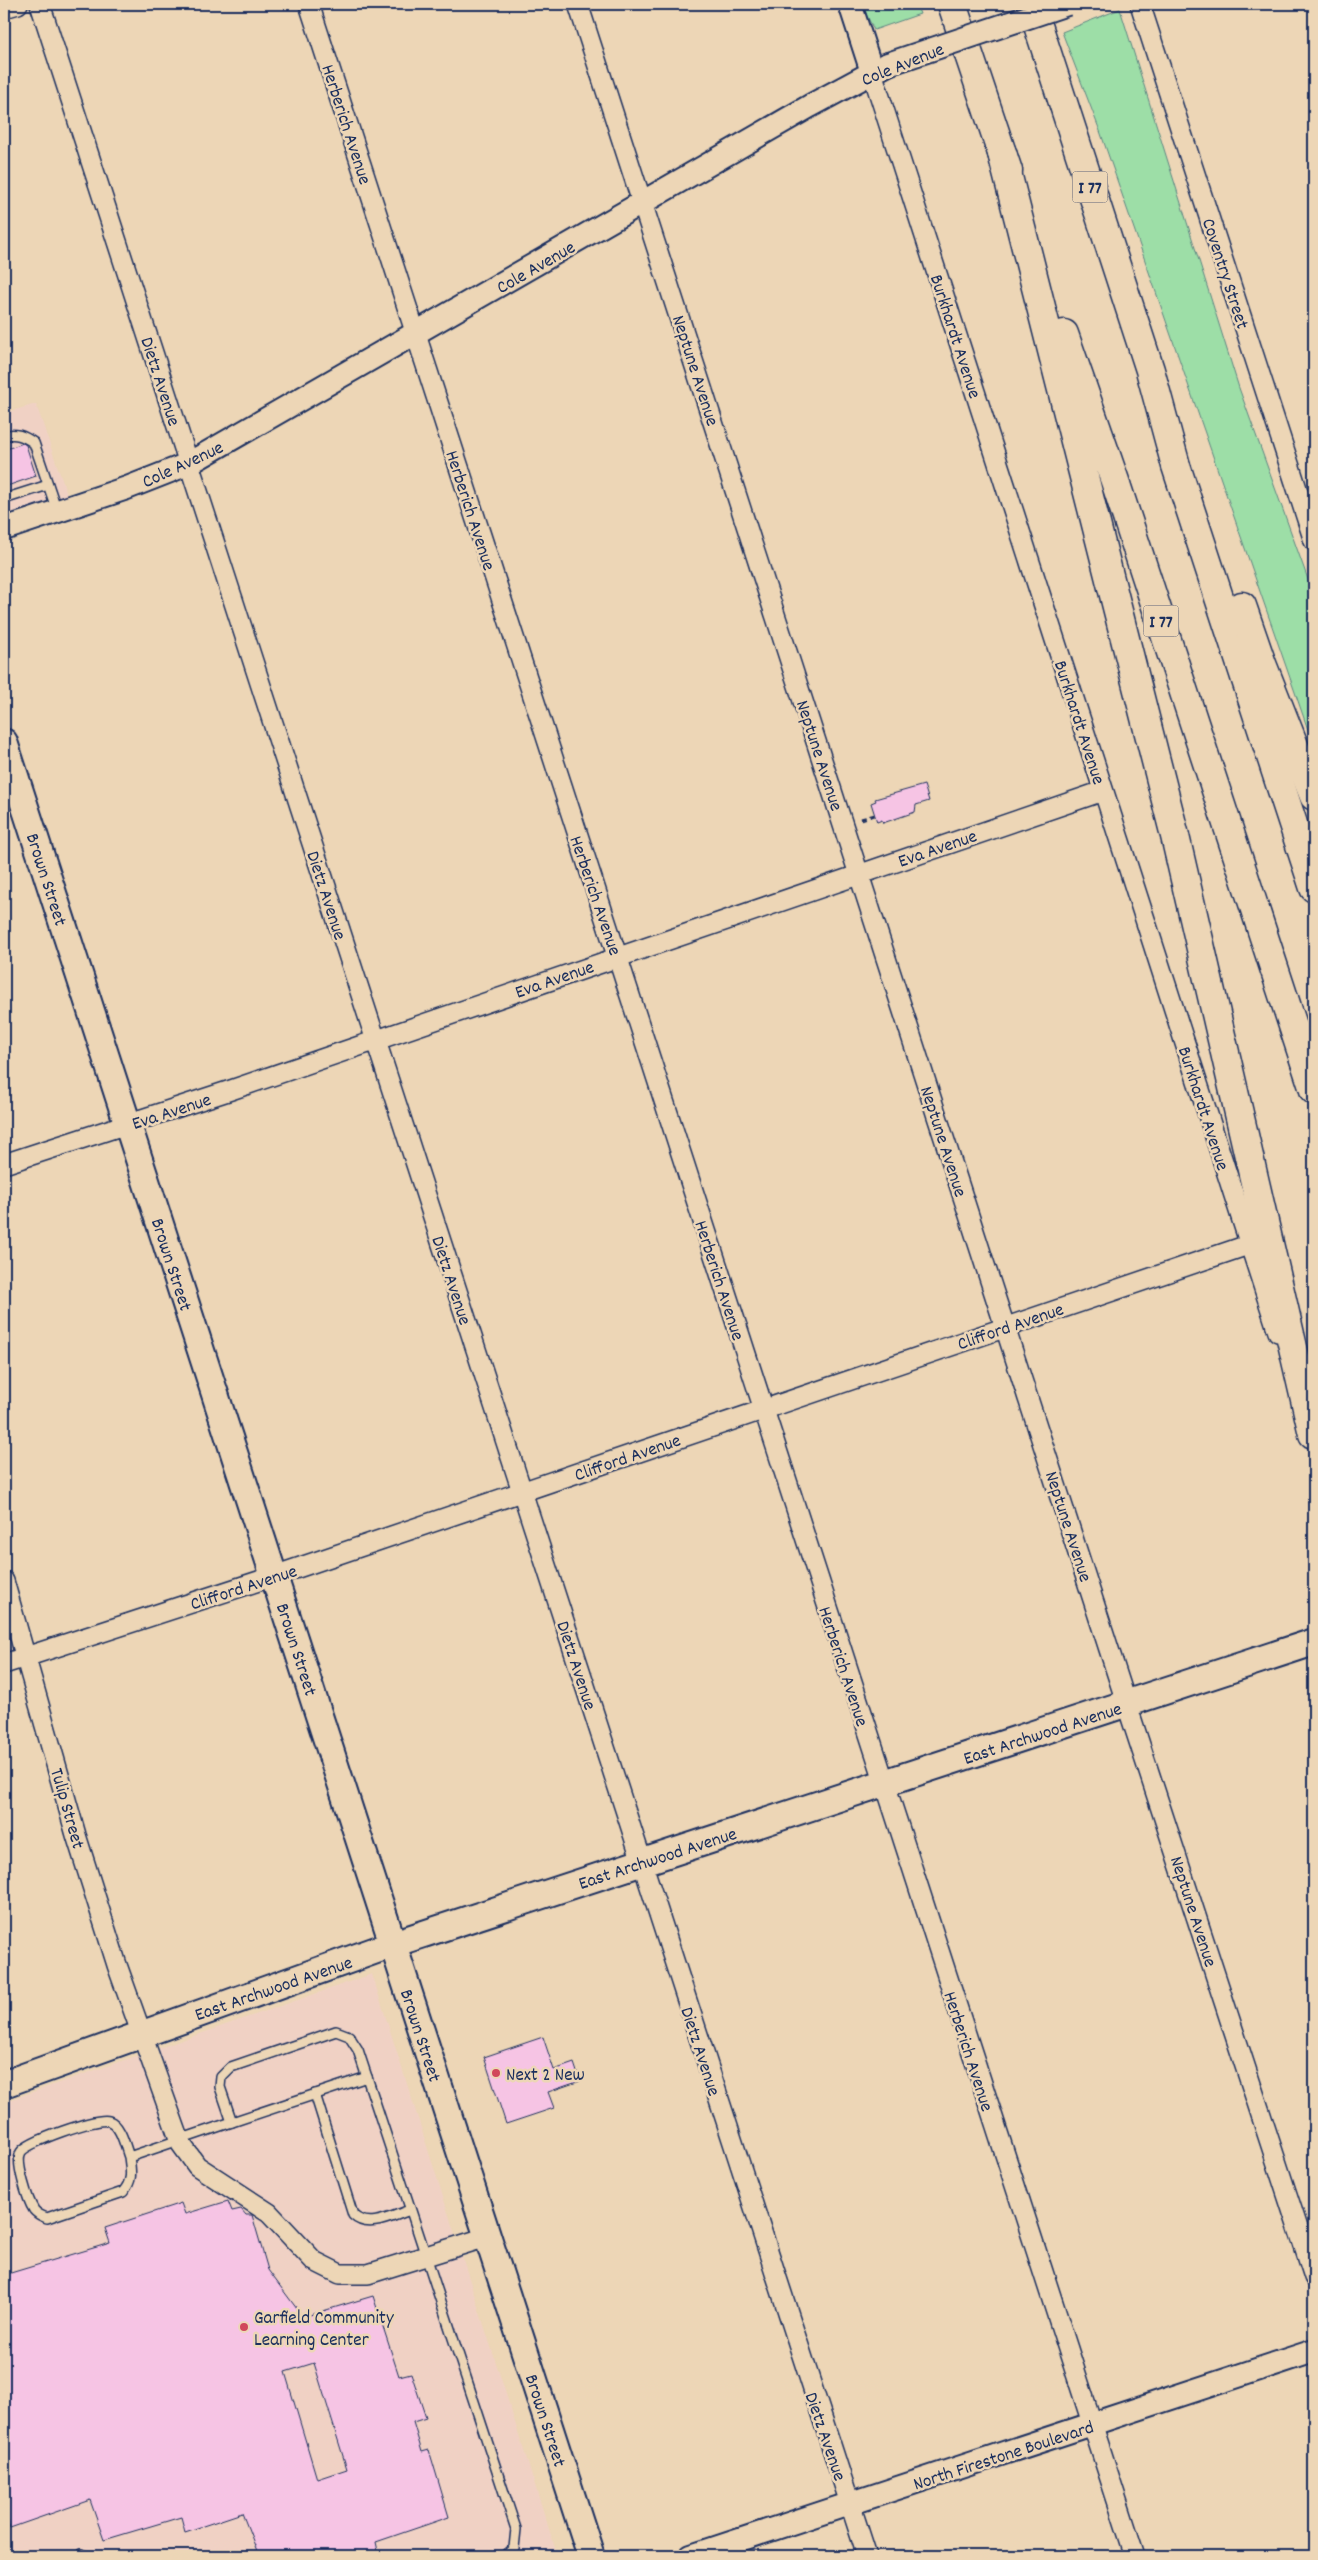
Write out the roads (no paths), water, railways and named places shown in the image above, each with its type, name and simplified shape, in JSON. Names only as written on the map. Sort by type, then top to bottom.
[{"type":"highway","name":"I 77","points":[[952,4],[1115,481],[1314,1090]]},
{"type":"highway","name":"I 77","points":[[1031,4],[1150,370],[1176,466],[1314,888]]},
{"type":"highway","points":[[1002,153],[1174,836],[1313,1437]]},
{"type":"highway","points":[[1150,370],[1214,523],[1262,664],[1314,796]]},
{"type":"main road","name":"Brown Street","points":[[4,742],[126,1124],[591,2556]]},
{"type":"main road","name":"East Archwood Avenue","points":[[4,2084],[393,1944],[1314,1642]]},
{"type":"street","points":[[4,8],[18,4]]},
{"type":"street","name":"Dietz Avenue","points":[[40,4],[376,1040],[520,1492],[867,2556]]},
{"type":"street","name":"Herberich Avenue","points":[[309,4],[595,892],[618,956],[883,1784],[1135,2556]]},
{"type":"street","name":"Neptune Avenue","points":[[578,4],[1314,2277]]},
{"type":"street","name":"Burkhardt Avenue","points":[[850,4],[880,68],[1103,791],[1248,1245],[1313,1437]]},
{"type":"street","name":"Cole Avenue","points":[[4,529],[127,488],[188,464],[880,68],[1067,4]]},
{"type":"street","name":"Coventry Street","points":[[1140,4],[1314,541]]},
{"type":"street","name":"Eva Avenue","points":[[4,1164],[376,1040],[1103,791]]},
{"type":"street","name":"Clifford Avenue","points":[[4,1664],[274,1576],[1248,1245]]},
{"type":"street","name":"Tulip Street","points":[[4,1581],[76,1834],[140,2034],[179,2140],[198,2166],[269,2213],[314,2261],[340,2274],[368,2274],[487,2237]]},
{"type":"street","name":"North Firestone Boulevard","points":[[691,2556],[1314,2351]]},
{"type":"lane","points":[[4,436],[10,434],[25,437],[34,443],[57,511]]},
{"type":"lane","points":[[4,499],[48,485]]},
{"type":"lane","points":[[232,2122],[220,2088],[221,2077],[231,2067],[336,2031],[349,2036],[358,2050],[516,2529],[514,2548],[505,2556]]},
{"type":"lane","points":[[129,2157],[367,2077]]},
{"type":"lane","points":[[315,2094],[353,2215],[360,2222],[369,2223],[410,2210]]},
{"type":"lane","points":[[96,2121],[109,2121],[118,2128],[129,2157],[132,2174],[130,2184],[123,2192],[47,2218],[40,2216],[34,2209],[18,2165],[21,2152],[29,2144],[96,2121]]},
{"type":"place","name":"Next 2 New","points":[[496,2073]]},
{"type":"place","name":"Garfield Community Learning Center","points":[[244,2327]]}]
